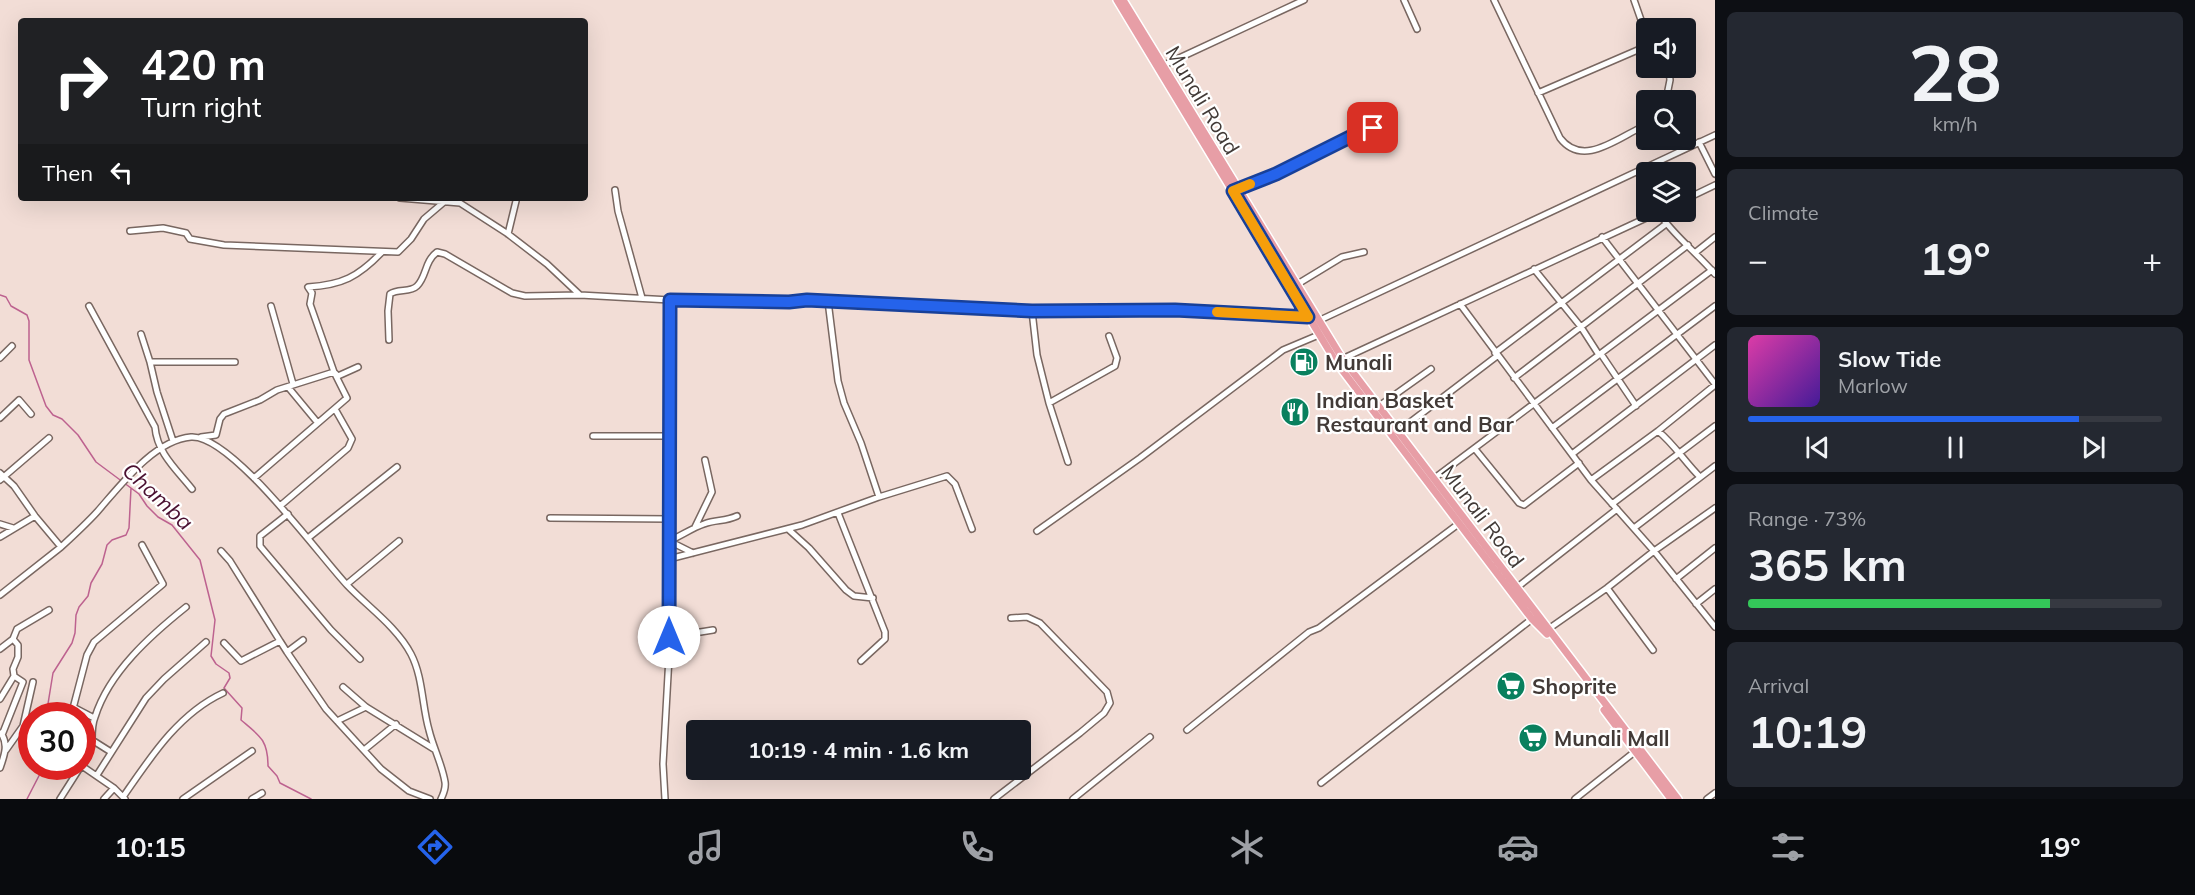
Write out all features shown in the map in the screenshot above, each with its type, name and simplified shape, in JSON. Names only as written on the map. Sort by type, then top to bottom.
[{"type":"main road","name":"Munali Road","points":[[1117,0],[1322,333]]},
{"type":"main road","name":"Munali Road","points":[[1123,0],[1160,67]]},
{"type":"main road","name":"Munali Road","points":[[1235,190],[1296,285],[1339,360],[1547,630],[1671,799]]},
{"type":"main road","name":"Munali Road","points":[[1339,360],[1379,406],[1396,434]]},
{"type":"main road","name":"Munali Road","points":[[1514,590],[1532,619],[1547,630]]},
{"type":"main road","name":"Munali Road","points":[[1637,750],[1678,799]]},
{"type":"street","points":[[1160,67],[1304,0]]},
{"type":"street","points":[[1404,0],[1417,29]]},
{"type":"street","points":[[1494,0],[1560,138],[1567,147],[1575,151],[1590,152],[1636,130]]},
{"type":"street","points":[[1634,0],[1640,18]]},
{"type":"street","points":[[1538,93],[1636,51]]},
{"type":"street","points":[[1235,190],[1276,174],[1364,130],[1389,130]]},
{"type":"street","points":[[389,340],[390,294],[393,291],[415,288],[430,259],[437,252],[445,254],[512,293],[525,296],[580,295],[670,300],[789,302],[807,297],[828,301],[1032,311],[1175,310],[1314,318],[1715,135]]},
{"type":"street","points":[[1699,142],[1715,174]]},
{"type":"street","points":[[1696,194],[1715,185]]},
{"type":"street","points":[[615,190],[618,211],[642,298]]},
{"type":"street","points":[[433,201],[460,203],[508,234],[547,264],[580,295]]},
{"type":"street","points":[[508,234],[516,201]]},
{"type":"street","points":[[130,231],[163,228],[186,233],[190,239],[224,245],[398,252],[424,219],[444,202]]},
{"type":"street","points":[[1339,360],[1636,222]]},
{"type":"street","points":[[1396,434],[1561,303],[1666,224],[1696,252],[1713,272],[1533,402],[1475,449],[1431,480]]},
{"type":"street","points":[[1591,480],[1658,431],[1715,385],[1602,237]]},
{"type":"street","points":[[1696,252],[1715,237]]},
{"type":"street","points":[[1514,378],[1688,245]]},
{"type":"street","points":[[254,478],[347,397],[334,372],[310,304],[312,293],[308,287],[328,286],[343,282],[358,273],[382,252]]},
{"type":"street","points":[[1296,285],[1342,257],[1364,252]]},
{"type":"street","points":[[1534,269],[1581,327],[1636,406]]},
{"type":"street","points":[[665,799],[663,764],[669,637],[670,300]]},
{"type":"street","points":[[828,301],[841,392],[879,497]]},
{"type":"street","points":[[1460,304],[1591,480],[1654,550],[1715,627]]},
{"type":"street","points":[[89,306],[155,428],[156,440],[160,449],[192,489]]},
{"type":"street","points":[[271,306],[291,385],[317,422]]},
{"type":"street","points":[[1552,428],[1715,306]]},
{"type":"street","points":[[1032,311],[1037,355],[1049,403],[1068,462]]},
{"type":"street","points":[[1037,531],[1140,458],[1283,350],[1322,333]]},
{"type":"street","points":[[141,334],[173,441]]},
{"type":"street","points":[[1049,403],[1114,366],[1117,358],[1109,336]]},
{"type":"street","points":[[1572,454],[1715,345]]},
{"type":"street","points":[[0,358],[12,346]]},
{"type":"street","points":[[150,362],[235,362]]},
{"type":"street","points":[[334,372],[338,376],[358,367]]},
{"type":"street","points":[[1379,406],[1431,369]]},
{"type":"street","points":[[0,595],[61,547],[95,514],[132,472],[160,449],[173,441],[216,435],[220,427],[220,419],[224,414],[291,385],[334,372]]},
{"type":"street","points":[[0,418],[19,400],[31,414]]},
{"type":"street","points":[[280,506],[348,448],[352,439],[334,409]]},
{"type":"street","points":[[1612,504],[1715,426]]},
{"type":"street","points":[[1658,431],[1700,477]]},
{"type":"street","points":[[593,436],[671,436]]},
{"type":"street","points":[[200,437],[254,478],[288,514],[346,584],[400,637],[412,655],[424,712],[445,784],[441,799]]},
{"type":"street","points":[[49,438],[1,476],[16,488],[35,516],[61,547]]},
{"type":"street","points":[[1475,449],[1519,503],[1524,505],[1579,463]]},
{"type":"street","points":[[694,528],[712,492],[705,459]]},
{"type":"street","points":[[1634,528],[1715,466]]},
{"type":"street","points":[[308,538],[397,467]]},
{"type":"street","points":[[669,559],[788,529],[947,476],[955,484],[972,529]]},
{"type":"street","points":[[1547,630],[1607,588],[1654,550],[1715,508]]},
{"type":"street","points":[[1514,590],[1617,509]]},
{"type":"street","points":[[838,513],[883,624],[885,639],[861,661]]},
{"type":"street","points":[[288,514],[260,536],[260,546],[331,630],[360,659]]},
{"type":"street","points":[[0,537],[35,516]]},
{"type":"street","points":[[669,541],[694,528],[717,521],[725,522],[737,516]]},
{"type":"street","points":[[550,518],[670,519]]},
{"type":"street","points":[[1187,730],[1309,632],[1319,628],[1462,522]]},
{"type":"street","points":[[0,524],[13,528]]},
{"type":"street","points":[[788,529],[809,548],[846,590],[854,596],[873,598]]},
{"type":"street","points":[[346,584],[399,541]]},
{"type":"street","points":[[669,541],[693,553]]},
{"type":"street","points":[[74,702],[87,655],[94,642],[163,584],[142,545]]},
{"type":"street","points":[[1676,579],[1715,548]]},
{"type":"street","points":[[221,551],[230,561],[315,695],[381,769],[408,794],[430,799]]},
{"type":"street","points":[[1607,588],[1653,650]]},
{"type":"street","points":[[1696,604],[1715,589]]},
{"type":"street","points":[[96,714],[113,681],[125,664],[146,641],[186,607]]},
{"type":"street","points":[[0,649],[13,639],[17,629],[49,610]]},
{"type":"street","points":[[994,799],[1080,734],[1104,713],[1110,703],[1107,692],[1046,628],[1027,617],[1011,618]]},
{"type":"street","points":[[1321,783],[1532,619]]},
{"type":"street","points":[[669,637],[713,630]]},
{"type":"street","points":[[0,699],[14,676],[13,669],[19,652],[18,645],[13,639]]},
{"type":"street","points":[[287,652],[303,640]]},
{"type":"street","points":[[224,643],[241,662],[280,641]]},
{"type":"street","points":[[206,642],[146,698],[98,775],[124,798],[161,742],[191,715],[223,693]]},
{"type":"street","points":[[6,750],[1,734],[23,682],[14,676]]},
{"type":"street","points":[[0,768],[6,750],[22,728],[33,682]]},
{"type":"street","points":[[343,687],[366,707],[434,749]]},
{"type":"street","points":[[337,721],[366,707]]},
{"type":"street","points":[[364,750],[396,724]]},
{"type":"street","points":[[1073,799],[1150,737]]},
{"type":"street","points":[[96,743],[111,753]]},
{"type":"street","points":[[1575,799],[1637,750]]},
{"type":"street","points":[[183,799],[252,751]]},
{"type":"street","points":[[60,799],[73,780]]},
{"type":"street","points":[[104,799],[114,788]]},
{"type":"street","points":[[252,799],[262,793]]},
{"type":"street","points":[[1707,799],[1715,793]]},
{"type":"waterway","name":"Chamba","points":[[0,295],[6,297],[11,306],[27,315],[29,360],[46,406],[53,415],[62,419],[78,435],[96,462],[139,494],[158,517],[172,525],[200,560],[215,620],[211,656],[216,664],[229,673],[230,678],[224,688],[242,708],[241,720],[262,739],[268,757],[268,766],[280,783],[311,799]]},
{"type":"waterway","points":[[48,702],[53,673],[72,643],[76,615],[88,596],[91,583],[102,564],[107,545],[112,540],[126,535],[129,528],[131,488]]},
{"type":"waterway","points":[[27,799],[37,780]]},
{"type":"slow traffic","points":[[1217,312],[1308,317],[1233,191],[1250,184]]},
{"type":"place","name":"Munali","points":[[1304,362]]},
{"type":"place","name":"Indian Basket Restaurant and Bar","points":[[1295,412]]},
{"type":"place","name":"Shoprite","points":[[1511,686]]},
{"type":"place","name":"Munali Mall","points":[[1533,738]]},
{"type":"route","points":[[669,637],[670,300],[789,302],[807,300],[1032,311],[1175,310],[1308,317],[1233,191],[1276,174],[1364,130],[1373,128]]}]
